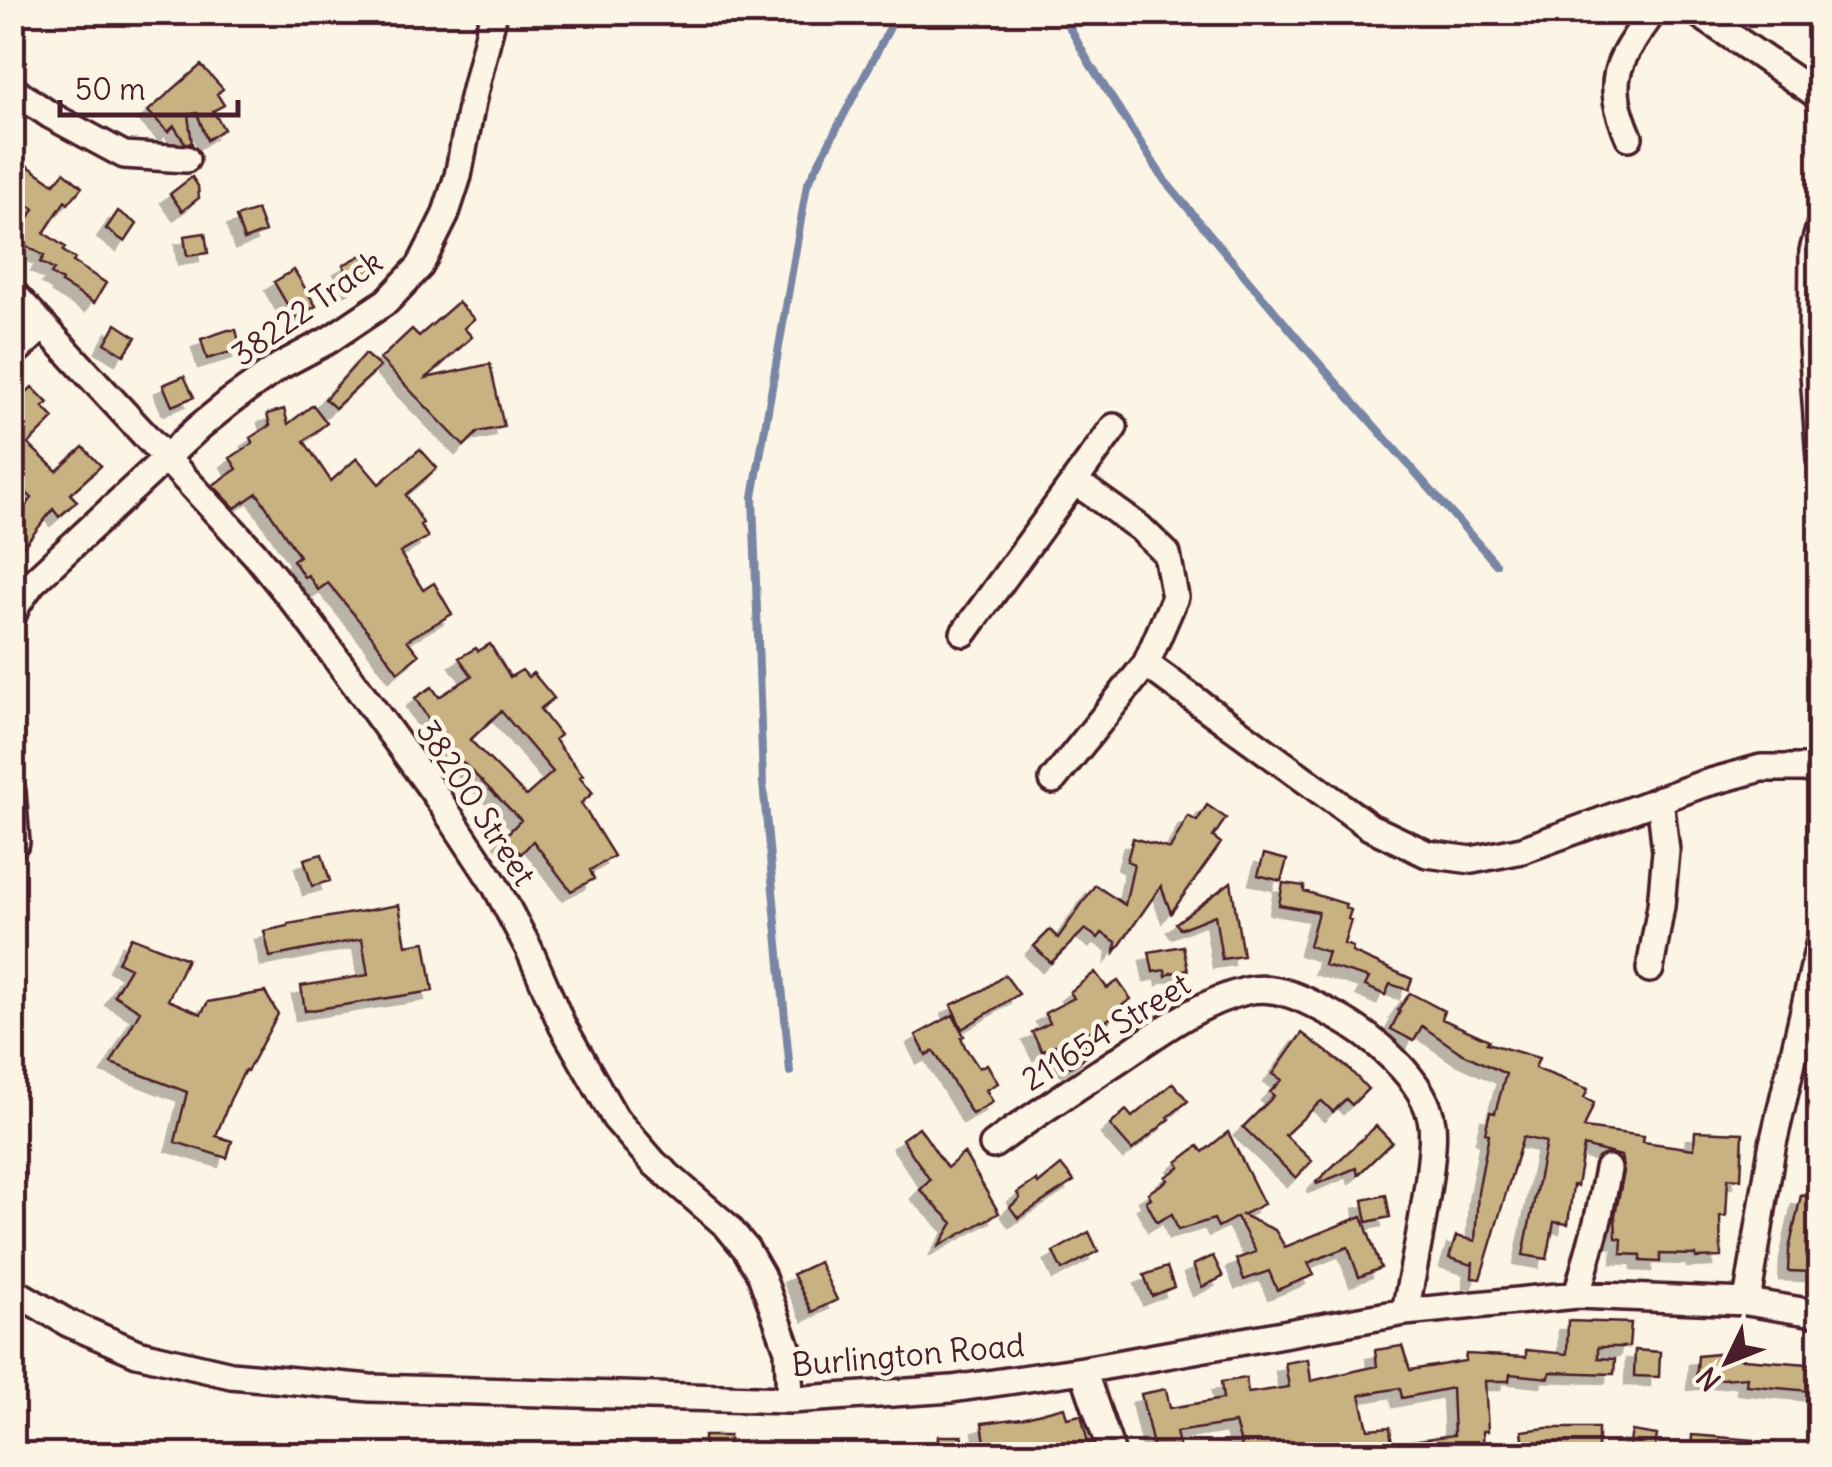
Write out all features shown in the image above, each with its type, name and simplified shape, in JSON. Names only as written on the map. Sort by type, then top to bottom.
[{"type":"street","name":"38222 Track","points":[[12,617],[32,582],[199,427],[280,366],[329,340],[386,300],[420,266],[458,176],[494,12]]},
{"type":"street","points":[[1629,136],[1617,109],[1615,80],[1626,52],[1654,12]]},
{"type":"street","points":[[1696,12],[1820,97]]},
{"type":"street","points":[[12,90],[124,155],[186,159]]},
{"type":"street","points":[[1820,226],[1813,250],[1812,345],[1820,459]]},
{"type":"street","name":"38200 Street","points":[[12,292],[256,554],[435,794],[495,885],[562,1025],[615,1118],[654,1163],[727,1226],[746,1249],[761,1275],[788,1350],[790,1400]]},
{"type":"street","points":[[12,355],[43,326]]},
{"type":"street","points":[[964,633],[1114,427]]},
{"type":"street","points":[[1054,780],[1146,664],[1175,597],[1167,554],[1140,528],[1076,482]]},
{"type":"street","points":[[1146,664],[1370,827],[1426,854],[1472,860],[1522,850],[1760,768],[1820,771]]},
{"type":"street","points":[[12,792],[16,842]]},
{"type":"street","points":[[1650,969],[1666,851],[1660,800]]},
{"type":"street","points":[[1747,1302],[1772,1148],[1820,941]]},
{"type":"street","name":"211654 Street","points":[[993,1145],[1048,1105],[1207,1005],[1266,988],[1308,1001],[1343,1020],[1386,1052],[1406,1072],[1432,1123],[1426,1196],[1405,1312]]},
{"type":"street","points":[[1577,1294],[1608,1169]]},
{"type":"street","name":"Burlington Road","points":[[12,1290],[68,1323],[137,1353],[230,1375],[370,1388],[790,1400],[952,1389],[1083,1370],[1405,1312],[1577,1294],[1747,1302],[1820,1314]]},
{"type":"street","points":[[1083,1370],[1112,1454]]},
{"type":"building","points":[[201,65],[223,89],[217,94],[224,105],[213,111],[224,129],[207,140],[197,113],[188,115],[192,144],[185,143],[174,126],[168,132],[148,111]]},
{"type":"building","points":[[12,155],[54,184],[64,172],[82,187],[68,204],[65,201],[44,233],[65,247],[63,251],[75,259],[73,262],[106,283],[94,303],[61,283],[51,274],[54,270],[40,262],[44,256],[16,240],[34,209],[12,194]]},
{"type":"building","points":[[192,177],[199,198],[182,211],[170,194]]},
{"type":"building","points":[[257,210],[265,232],[244,240],[236,217]]},
{"type":"building","points":[[118,211],[137,224],[125,242],[106,229]]},
{"type":"building","points":[[205,233],[208,253],[187,256],[184,236]]},
{"type":"building","points":[[362,255],[373,275],[354,285],[343,265]]},
{"type":"building","points":[[294,270],[316,306],[295,318],[274,282]]},
{"type":"building","points":[[458,302],[474,319],[464,328],[472,337],[426,378],[490,364],[504,427],[478,432],[464,446],[380,359],[412,329],[419,336]]},
{"type":"building","points":[[116,324],[136,337],[124,355],[105,343]]},
{"type":"building","points":[[236,330],[241,349],[207,359],[201,339]]},
{"type":"building","points":[[365,354],[380,367],[335,408],[325,399]]},
{"type":"building","points":[[184,376],[194,397],[172,406],[163,385]]},
{"type":"building","points":[[32,387],[48,403],[43,407],[54,418],[28,444],[57,471],[83,447],[101,466],[70,494],[77,501],[59,517],[53,509],[24,546],[12,537],[12,522],[32,498],[12,480],[12,406]]},
{"type":"building","points":[[313,405],[327,423],[304,441],[331,481],[357,458],[379,484],[420,449],[437,468],[406,495],[428,537],[400,553],[423,590],[434,583],[452,614],[407,640],[419,655],[398,672],[328,583],[318,590],[308,575],[304,577],[293,560],[299,556],[257,493],[235,508],[213,485],[237,469],[230,458],[253,443],[250,438],[270,425],[267,414],[284,409],[288,424]]},
{"type":"building","points":[[490,644],[510,677],[522,670],[528,677],[533,673],[554,698],[540,709],[560,735],[555,739],[560,747],[593,793],[581,803],[614,856],[590,870],[594,879],[571,891],[533,841],[521,854],[504,837],[521,820],[443,743],[415,698],[432,687],[439,697],[472,676],[459,658],[476,648],[478,651]],"holes":[[[501,711],[553,772],[526,796],[470,740]]]},
{"type":"building","points":[[1207,805],[1226,818],[1213,837],[1221,843],[1171,913],[1161,886],[1115,952],[1116,942],[1102,933],[1098,938],[1085,929],[1051,963],[1034,946],[1050,930],[1058,938],[1095,885],[1125,905],[1134,864],[1127,861],[1133,838],[1170,849],[1188,816],[1197,821]]},
{"type":"building","points":[[322,854],[330,881],[312,886],[304,859]]},
{"type":"building","points":[[1264,854],[1287,860],[1281,881],[1258,875]]},
{"type":"building","points":[[1231,882],[1243,956],[1222,959],[1215,915],[1180,929],[1176,923]]},
{"type":"building","points":[[1283,883],[1304,886],[1304,891],[1346,904],[1351,920],[1344,944],[1353,947],[1352,952],[1412,979],[1408,990],[1390,984],[1385,995],[1365,986],[1369,978],[1324,965],[1328,952],[1309,946],[1318,912],[1279,905]]},
{"type":"building","points":[[399,905],[406,945],[425,942],[433,991],[305,1011],[301,986],[368,975],[362,939],[270,957],[264,931]]},
{"type":"building","points":[[131,937],[187,959],[168,1000],[201,1014],[208,1002],[265,992],[278,1014],[245,1070],[216,1136],[232,1141],[227,1158],[175,1142],[187,1092],[111,1063],[140,1011],[114,995],[130,968],[118,962]]},
{"type":"building","points":[[1183,946],[1188,970],[1166,976],[1165,970],[1153,972],[1149,952]]},
{"type":"building","points":[[1095,972],[1107,988],[1118,981],[1131,999],[1115,1015],[1081,1037],[1090,1054],[1070,1067],[1055,1045],[1042,1051],[1032,1032],[1050,1023],[1045,1013],[1074,998],[1070,992]]},
{"type":"building","points":[[1005,975],[1019,994],[962,1029],[951,1005]]},
{"type":"building","points":[[1410,993],[1444,1011],[1442,1019],[1489,1040],[1487,1043],[1539,1058],[1535,1068],[1588,1089],[1584,1098],[1594,1103],[1584,1128],[1644,1136],[1643,1142],[1694,1149],[1695,1131],[1743,1133],[1741,1179],[1728,1178],[1726,1216],[1720,1216],[1721,1257],[1660,1254],[1660,1262],[1641,1261],[1641,1255],[1621,1254],[1622,1239],[1616,1238],[1615,1215],[1624,1172],[1621,1156],[1584,1146],[1568,1224],[1554,1222],[1547,1259],[1523,1255],[1546,1142],[1523,1137],[1480,1279],[1472,1278],[1473,1261],[1472,1265],[1449,1258],[1456,1236],[1475,1241],[1478,1192],[1489,1134],[1485,1133],[1506,1074],[1461,1053],[1422,1026],[1414,1041],[1391,1029]]},
{"type":"building","points":[[953,1015],[965,1047],[979,1068],[987,1064],[998,1083],[986,1090],[993,1102],[972,1114],[934,1051],[926,1055],[916,1035]]},
{"type":"building","points":[[1302,1033],[1348,1068],[1368,1089],[1352,1105],[1346,1099],[1333,1112],[1320,1102],[1285,1135],[1312,1161],[1296,1178],[1243,1127],[1274,1096],[1270,1092],[1282,1080],[1273,1074]]},
{"type":"building","points":[[1173,1083],[1188,1101],[1132,1150],[1110,1125],[1126,1110],[1132,1117]]},
{"type":"building","points":[[1376,1126],[1392,1142],[1358,1175],[1356,1168],[1317,1184],[1316,1182]]},
{"type":"building","points":[[919,1127],[947,1168],[964,1153],[999,1213],[939,1246],[953,1223],[920,1190],[930,1180],[902,1139]]},
{"type":"building","points":[[1228,1132],[1264,1204],[1242,1215],[1275,1230],[1285,1247],[1362,1216],[1381,1268],[1359,1277],[1348,1247],[1308,1263],[1314,1275],[1277,1290],[1269,1271],[1244,1280],[1236,1259],[1256,1252],[1237,1217],[1218,1227],[1214,1219],[1178,1230],[1172,1214],[1157,1222],[1146,1201],[1151,1198],[1148,1193],[1168,1180],[1165,1177],[1180,1167],[1177,1162],[1198,1146],[1203,1152]]},
{"type":"building","points":[[1061,1165],[1074,1181],[1018,1218],[1010,1207],[1020,1198],[1017,1193],[1036,1180],[1038,1184]]},
{"type":"building","points":[[1386,1195],[1390,1217],[1367,1222],[1363,1200]]},
{"type":"building","points":[[1801,1195],[1820,1199],[1813,1272],[1788,1271]]},
{"type":"building","points":[[1089,1232],[1098,1251],[1062,1270],[1053,1252]]},
{"type":"building","points":[[1213,1256],[1223,1277],[1202,1287],[1193,1265]]},
{"type":"building","points":[[819,1262],[837,1300],[812,1312],[793,1274]]},
{"type":"building","points":[[1167,1267],[1174,1287],[1152,1296],[1144,1275]]},
{"type":"building","points":[[1568,1321],[1631,1323],[1629,1347],[1598,1347],[1598,1358],[1615,1359],[1614,1374],[1550,1372],[1549,1378],[1510,1374],[1509,1381],[1485,1381],[1488,1431],[1483,1431],[1484,1454],[1397,1454],[1396,1443],[1454,1435],[1452,1388],[1402,1398],[1400,1388],[1360,1395],[1368,1429],[1390,1427],[1393,1454],[1360,1454],[1360,1447],[1312,1454],[1244,1454],[1235,1423],[1176,1432],[1181,1454],[1155,1454],[1141,1394],[1166,1389],[1170,1408],[1223,1399],[1221,1382],[1246,1378],[1248,1393],[1289,1387],[1285,1363],[1308,1359],[1311,1381],[1377,1366],[1375,1350],[1402,1346],[1410,1370],[1465,1361],[1466,1354],[1526,1357],[1526,1350],[1567,1354]]},
{"type":"building","points":[[1635,1350],[1660,1352],[1659,1377],[1634,1376]]},
{"type":"building","points":[[1718,1354],[1820,1365],[1820,1392],[1746,1385],[1747,1377],[1696,1381],[1698,1356]]},
{"type":"building","points":[[1064,1407],[1067,1418],[1081,1415],[1091,1454],[1053,1454],[1051,1448],[1006,1454],[1005,1446],[986,1449],[982,1423]]},
{"type":"building","points":[[1598,1428],[1598,1453],[1525,1453],[1522,1431]]},
{"type":"building","points":[[1632,1431],[1657,1435],[1654,1454],[1628,1454]]},
{"type":"building","points":[[1692,1435],[1754,1440],[1753,1454],[1691,1454]]},
{"type":"building","points":[[704,1436],[729,1436],[730,1454],[704,1454]]},
{"type":"building","points":[[938,1436],[962,1436],[962,1454],[937,1454]]},
{"type":"waterway","points":[[790,1072],[763,783],[753,497],[807,185],[898,12]]},
{"type":"waterway","points":[[1061,12],[1165,181],[1496,564]]}]
